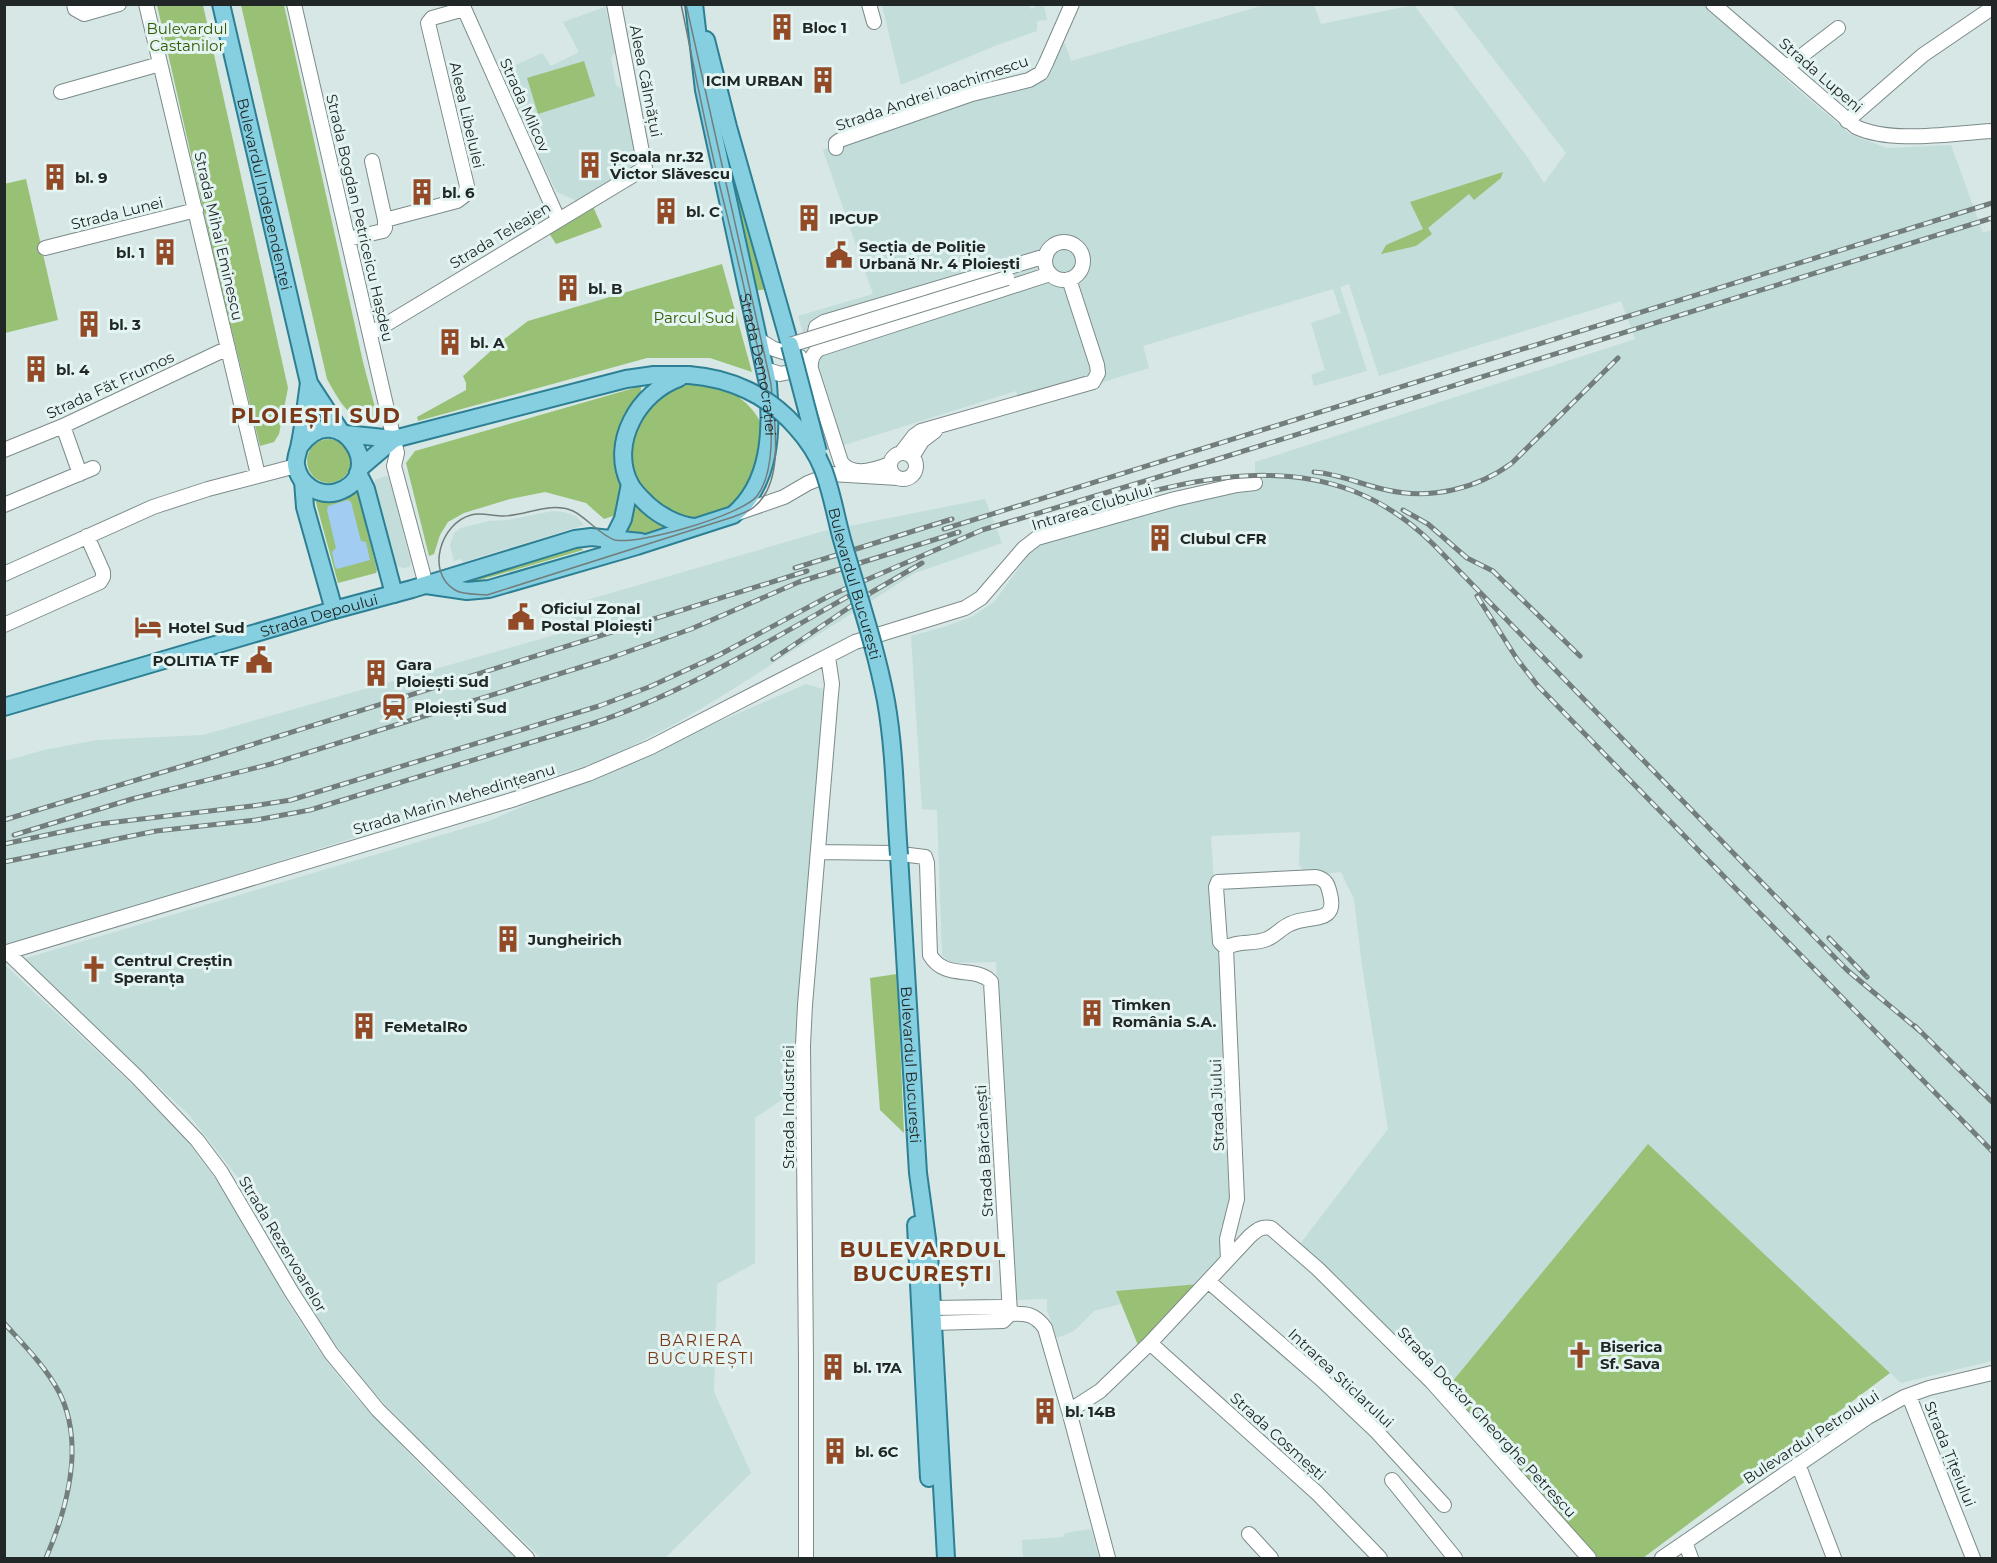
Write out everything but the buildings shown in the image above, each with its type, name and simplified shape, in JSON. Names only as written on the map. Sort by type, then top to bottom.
[{"type":"main road","name":"Bulevardul Independenței","points":[[221,4],[309,383],[343,433],[354,442],[358,451],[359,470],[394,594]]},
{"type":"main road","name":"Strada Democrației","points":[[696,4],[710,56],[720,130],[759,340],[771,376],[770,440],[761,476],[750,498],[733,515]]},
{"type":"main road","name":"Strada Democrației","points":[[696,4],[703,85],[833,468]]},
{"type":"main road","name":"Bulevardul București","points":[[343,433],[394,438],[626,379],[654,375],[688,375],[723,379],[744,387],[764,399],[776,408],[833,468],[888,718],[918,1173],[917,1253],[935,1558]]},
{"type":"main road","points":[[603,555],[614,540],[623,519],[630,484],[625,464],[626,436],[632,419],[648,396],[663,385],[688,375]]},
{"type":"main road","name":"Bulevardul Independenței","points":[[309,383],[300,446],[297,452],[305,507],[334,610]]},
{"type":"main road","points":[[323,405],[347,423],[394,438]]},
{"type":"main road","points":[[300,446],[306,438],[322,430],[343,433]]},
{"type":"main road","name":"Bulevardul București","points":[[359,470],[394,438]]},
{"type":"main road","points":[[300,474],[315,490],[325,493],[345,488],[353,482],[359,470]]},
{"type":"main road","points":[[630,484],[645,502],[662,516],[681,524],[695,527],[733,515]]},
{"type":"main road","name":"Strada Depoului","points":[[426,585],[467,591],[489,589],[695,527]]},
{"type":"main road","name":"Strada Depoului","points":[[4,707],[426,585],[575,538],[591,537],[644,543]]},
{"type":"main road","name":"Bulevardul București","points":[[918,1173],[926,1217],[946,1558]]},
{"type":"street","points":[[74,4],[75,9],[84,14],[119,4]]},
{"type":"street","name":"Strada Mihai Eminescu","points":[[146,4],[258,475]]},
{"type":"street","name":"Strada Bogdan Petriceicu Hașdeu","points":[[294,4],[394,438],[397,453],[394,466],[426,585]]},
{"type":"street","name":"Aleea Călmățui","points":[[614,4],[645,164]]},
{"type":"street","points":[[869,4],[874,22]]},
{"type":"street","name":"Strada Andrei Ioachimescu","points":[[836,148],[837,142],[851,136],[972,94],[1029,80],[1041,73],[1072,4]]},
{"type":"street","name":"Strada Lupeni","points":[[1713,4],[1847,121],[1865,132],[1885,136],[1992,130]]},
{"type":"street","name":"Aleea Libelulei","points":[[348,239],[382,231],[385,228],[385,220],[457,201],[465,195],[467,186],[428,23],[432,18],[463,7]]},
{"type":"street","name":"Strada Milcov","points":[[463,7],[558,219]]},
{"type":"street","points":[[1847,121],[1923,55],[1992,8]]},
{"type":"street","points":[[1787,67],[1838,28]]},
{"type":"street","points":[[61,92],[160,64]]},
{"type":"street","points":[[372,161],[385,220]]},
{"type":"street","name":"Strada Teleajen","points":[[370,334],[558,219],[602,195],[645,168],[645,164]]},
{"type":"street","name":"Strada Lunei","points":[[45,248],[196,210]]},
{"type":"street","points":[[1058,244],[1070,244],[1081,254],[1082,265],[1079,273],[1069,279],[1057,278],[1048,265],[1052,248],[1058,244]]},
{"type":"street","points":[[790,345],[1048,265]]},
{"type":"street","points":[[833,468],[814,359],[815,332],[819,324],[841,322],[848,320],[856,312],[1048,265]]},
{"type":"street","points":[[771,376],[814,359],[845,340],[1048,265]]},
{"type":"street","points":[[898,478],[892,473],[890,464],[893,457],[906,455],[926,437],[948,424],[1093,382],[1098,369],[1069,279]]},
{"type":"street","points":[[841,322],[847,337],[845,340]]},
{"type":"street","points":[[759,340],[774,349],[814,359]]},
{"type":"street","name":"Strada Făt Frumos","points":[[4,450],[63,426],[228,348]]},
{"type":"street","points":[[4,505],[87,471],[63,426]]},
{"type":"street","points":[[833,468],[898,478],[908,477],[914,473],[916,465],[906,455]]},
{"type":"street","points":[[765,460],[767,463],[759,490],[763,499],[773,502]]},
{"type":"street","points":[[733,515],[784,498],[833,468],[846,468],[853,471],[880,468],[890,464]]},
{"type":"street","points":[[4,574],[179,497],[258,475],[300,474]]},
{"type":"street","name":"Intrarea Clubului","points":[[895,629],[954,612],[981,598],[1018,554],[1037,538],[1226,487],[1255,483]]},
{"type":"street","points":[[4,625],[100,582],[103,572],[87,536]]},
{"type":"street","name":"Strada Marin Mehedințeanu","points":[[6,952],[504,803],[588,774],[651,747],[855,642],[895,629]]},
{"type":"street","name":"Strada Industriei","points":[[806,1558],[803,1045],[832,684],[828,657]]},
{"type":"street","name":"Strada Bărcănești","points":[[818,852],[892,853],[925,857],[930,955],[941,967],[951,971],[981,975],[987,977],[991,982],[1010,1314]]},
{"type":"street","name":"Strada Jiului","points":[[1226,948],[1239,943],[1267,939],[1292,923],[1327,914],[1332,908],[1327,883],[1316,877],[1218,882],[1216,886],[1219,937],[1220,942],[1226,948],[1238,1199],[1227,1239],[1228,1259]]},
{"type":"street","name":"Strada Rezervoarelor","points":[[6,952],[137,1077],[197,1140],[221,1172],[291,1291],[331,1353],[386,1418],[526,1558]]},
{"type":"street","name":"Strada Doctor Gheorghe Petrescu","points":[[1069,1411],[1100,1391],[1150,1343],[1258,1229],[1264,1227],[1277,1232],[1318,1269],[1432,1382],[1589,1558]]},
{"type":"street","name":"Intrarea Sticlarului","points":[[1208,1281],[1322,1380],[1369,1425],[1444,1505]]},
{"type":"street","points":[[932,1315],[1003,1321],[1010,1314],[1023,1313],[1039,1320],[1044,1328],[1069,1411],[1108,1558]]},
{"type":"street","name":"Strada Cosmești","points":[[1150,1343],[1317,1493],[1380,1558]]},
{"type":"street","name":"Bulevardul Petrolului","points":[[1662,1558],[1868,1417],[1929,1388],[1992,1372]]},
{"type":"street","name":"Strada Țițeiului","points":[[1909,1396],[1973,1558]]},
{"type":"street","points":[[1798,1464],[1834,1558]]},
{"type":"street","points":[[1392,1480],[1455,1558]]},
{"type":"street","points":[[1249,1534],[1271,1558]]},
{"type":"street","points":[[1685,1542],[1691,1558]]},
{"type":"shaded area","points":[[1028,4],[1031,9],[1044,5],[1047,20],[1037,21],[1037,31],[901,85],[882,5]]},
{"type":"shaded area","points":[[1264,5],[1314,5],[1321,24],[1414,5],[1528,158],[1544,183],[1566,153],[1452,5],[1707,5],[1790,83],[1850,134],[1887,148],[1951,145],[1983,233],[1992,230],[1992,1361],[1901,1383],[1648,1145],[1447,1388],[1300,1244],[1388,1129],[1362,966],[1354,899],[1341,872],[1308,876],[1299,865],[1300,832],[1211,836],[1234,1203],[1230,1225],[1221,1226],[1222,1259],[1138,1345],[1121,1304],[1094,1311],[1074,1331],[1057,1338],[1047,1310],[1047,1299],[1015,1300],[996,962],[950,963],[942,955],[937,810],[922,809],[911,636],[973,616],[994,602],[1035,546],[1216,491],[1251,492],[1251,486],[1255,486],[1255,462],[1635,339],[1621,301],[1379,376],[1349,284],[1340,287],[1367,371],[1314,386],[1311,375],[1325,370],[1311,323],[1341,313],[1333,289],[1143,346],[1149,368],[1021,407],[1016,391],[838,447],[798,316],[873,294],[823,150],[1032,70],[1053,49],[1065,43],[1071,61]]},
{"type":"shaded area","points":[[605,7],[616,51],[611,58],[616,85],[627,94],[639,165],[581,200],[575,200],[557,192],[554,187],[500,72],[542,53],[551,66],[579,52],[563,22]]},
{"type":"shaded area","points":[[386,476],[391,484],[411,563],[409,567],[395,566],[392,558],[374,484],[375,480]]},
{"type":"shaded area","points":[[985,499],[1002,543],[915,573],[722,696],[605,760],[5,946],[5,761],[44,750],[97,740],[203,735],[558,634],[587,600],[824,531]]},
{"type":"shaded area","points":[[553,511],[576,516],[584,525],[463,562],[461,559],[454,561],[450,546],[454,533],[461,528]]},
{"type":"shaded area","points":[[806,684],[823,689],[796,1090],[755,1118],[755,1263],[717,1284],[714,1392],[751,1473],[665,1558],[541,1558],[420,1441],[359,1377],[325,1330],[306,1297],[265,1212],[189,1115],[23,959],[489,821]]},
{"type":"shaded area","points":[[4,964],[137,1089],[186,1139],[225,1192],[287,1301],[317,1348],[349,1390],[423,1468],[516,1558],[5,1558]]},
{"type":"shaded area","points":[[1091,1529],[1099,1558],[1023,1558],[1022,1540],[1063,1537],[1065,1533]]},
{"type":"green space","name":"Bulevardul Castanilor","points":[[157,5],[203,5],[288,388],[279,434],[274,442],[260,446],[217,270]]},
{"type":"green space","name":"Bulevardul Castanilor","points":[[241,5],[284,5],[363,362],[377,415],[368,418],[360,418],[346,409],[327,379]]},
{"type":"green space","points":[[584,61],[595,96],[538,114],[527,78]]},
{"type":"green space","points":[[720,116],[767,289],[753,291],[716,117]]},
{"type":"green space","points":[[1503,172],[1501,178],[1474,200],[1469,194],[1428,228],[1432,234],[1416,246],[1381,254],[1386,245],[1423,229],[1410,202]]},
{"type":"green space","points":[[26,179],[58,320],[5,333],[4,184]]},
{"type":"green space","points":[[592,204],[602,227],[556,244],[547,230]]},
{"type":"green space","name":"Parcul Sud","points":[[722,264],[752,372],[710,358],[647,358],[418,421],[417,417],[466,390],[463,376],[528,321]]},
{"type":"green space","points":[[688,383],[711,384],[730,392],[755,413],[763,432],[763,443],[744,501],[707,519],[685,518],[665,511],[635,481],[629,460],[636,419],[667,389]]},
{"type":"green space","points":[[641,386],[641,395],[630,412],[623,504],[616,515],[604,519],[586,503],[545,492],[510,499],[464,513],[448,522],[440,535],[434,554],[429,556],[406,463],[415,451]]},
{"type":"green space","points":[[329,439],[338,440],[345,445],[350,452],[350,470],[345,477],[338,482],[329,483],[320,482],[313,477],[308,470],[307,461],[308,452],[313,445],[320,440]]},
{"type":"green space","points":[[355,489],[377,570],[376,573],[338,583],[316,503],[317,499]]},
{"type":"green space","points":[[634,503],[671,527],[630,539],[625,536],[631,521]]},
{"type":"green space","points":[[581,547],[583,550],[470,583],[469,580]]},
{"type":"green space","points":[[897,974],[904,1133],[880,1110],[870,978]]},
{"type":"green space","points":[[1648,1144],[1890,1373],[1643,1558],[1595,1558],[1447,1388]]},
{"type":"green space","points":[[1200,1284],[1138,1345],[1116,1291]]},
{"type":"water","points":[[348,500],[351,502],[361,541],[366,542],[370,560],[337,569],[332,552],[336,548],[327,510],[328,506]]},
{"type":"tram line","points":[[681,4],[712,153],[767,391],[771,447],[766,479],[757,496],[748,504],[732,512],[689,527],[645,538],[615,540],[599,531],[578,514],[564,508],[547,508],[503,516],[471,515],[460,520],[452,528],[440,549],[441,572],[446,582],[458,592],[487,595],[733,517],[754,507],[764,496],[771,482],[776,449],[771,384],[686,4]]},
{"type":"railway","points":[[944,529],[1992,203]]},
{"type":"railway","points":[[4,844],[99,824],[291,800],[599,706],[649,687],[719,655],[831,595],[982,530],[1218,459],[1992,218]]},
{"type":"railway","points":[[1314,472],[1403,493],[1436,493],[1468,486],[1484,480],[1512,463],[1618,358]]},
{"type":"railway","points":[[1081,510],[1174,486],[1220,478],[1265,475],[1310,479],[1353,491],[1394,512],[1434,545],[1847,970],[1921,1032]]},
{"type":"railway","points":[[1403,510],[1428,524],[1467,558],[1493,571],[1580,656]]},
{"type":"railway","points":[[795,568],[952,519]]},
{"type":"railway","points":[[14,835],[132,799],[271,764],[610,658],[691,629],[799,582],[959,532]]},
{"type":"railway","points":[[773,659],[872,592],[922,563]]},
{"type":"railway","points":[[4,820],[807,571]]},
{"type":"railway","points":[[4,862],[156,831],[256,820],[310,810],[591,724],[627,711],[696,680],[863,588]]},
{"type":"railway","points":[[1477,596],[1517,659],[1538,686],[1992,1151]]},
{"type":"railway","points":[[1829,938],[1867,977]]},
{"type":"railway","points":[[1915,1026],[1992,1102]]},
{"type":"railway","points":[[4,1323],[34,1356],[53,1382],[67,1412],[71,1433],[72,1454],[66,1497],[61,1519],[46,1558]]},
{"type":"place","name":"Bloc 1","points":[[782,27]]},
{"type":"place","name":"ICIM URBAN","points":[[823,80]]},
{"type":"place","name":"Școala nr.32 Victor Slăvescu","points":[[590,165]]},
{"type":"place","name":"bl. 9","points":[[55,177]]},
{"type":"place","name":"bl. 6","points":[[422,192]]},
{"type":"place","name":"bl. C","points":[[666,211]]},
{"type":"place","name":"IPCUP","points":[[809,218]]},
{"type":"place","name":"bl. 1","points":[[165,252]]},
{"type":"place","name":"Secția de Poliție Urbană Nr. 4 Ploiești","points":[[839,255]]},
{"type":"place","name":"bl. B","points":[[568,288]]},
{"type":"place","name":"bl. 3","points":[[89,324]]},
{"type":"place","name":"bl. A","points":[[450,342]]},
{"type":"place","name":"bl. 4","points":[[36,369]]},
{"type":"place","name":"Clubul CFR","points":[[1160,538]]},
{"type":"place","name":"Oficiul Zonal Postal Ploiești","points":[[521,617]]},
{"type":"place","name":"Hotel Sud","points":[[148,627]]},
{"type":"place","name":"POLITIA TF","points":[[259,660]]},
{"type":"place","name":"Gara Ploiești Sud","points":[[376,673]]},
{"type":"place","name":"Ploiești Sud","points":[[394,707]]},
{"type":"place","name":"Jungheirich","points":[[508,939]]},
{"type":"place","name":"Centrul Creștin Speranța","points":[[94,969]]},
{"type":"place","name":"Timken România S.A.","points":[[1092,1013]]},
{"type":"place","name":"FeMetalRo","points":[[364,1026]]},
{"type":"place","name":"Biserica Sf. Sava","points":[[1580,1355]]},
{"type":"place","name":"bl. 17A","points":[[833,1367]]},
{"type":"place","name":"bl. 14B","points":[[1045,1411]]},
{"type":"place","name":"bl. 6C","points":[[835,1451]]},
{"type":"district","name":"PLOIEȘTI SUD","points":[[316,415]]},
{"type":"district","name":"BULEVARDUL BUCUREȘTI","points":[[923,1261]]},
{"type":"district","name":"BARIERA BUCUREȘTI","points":[[701,1349]]}]
